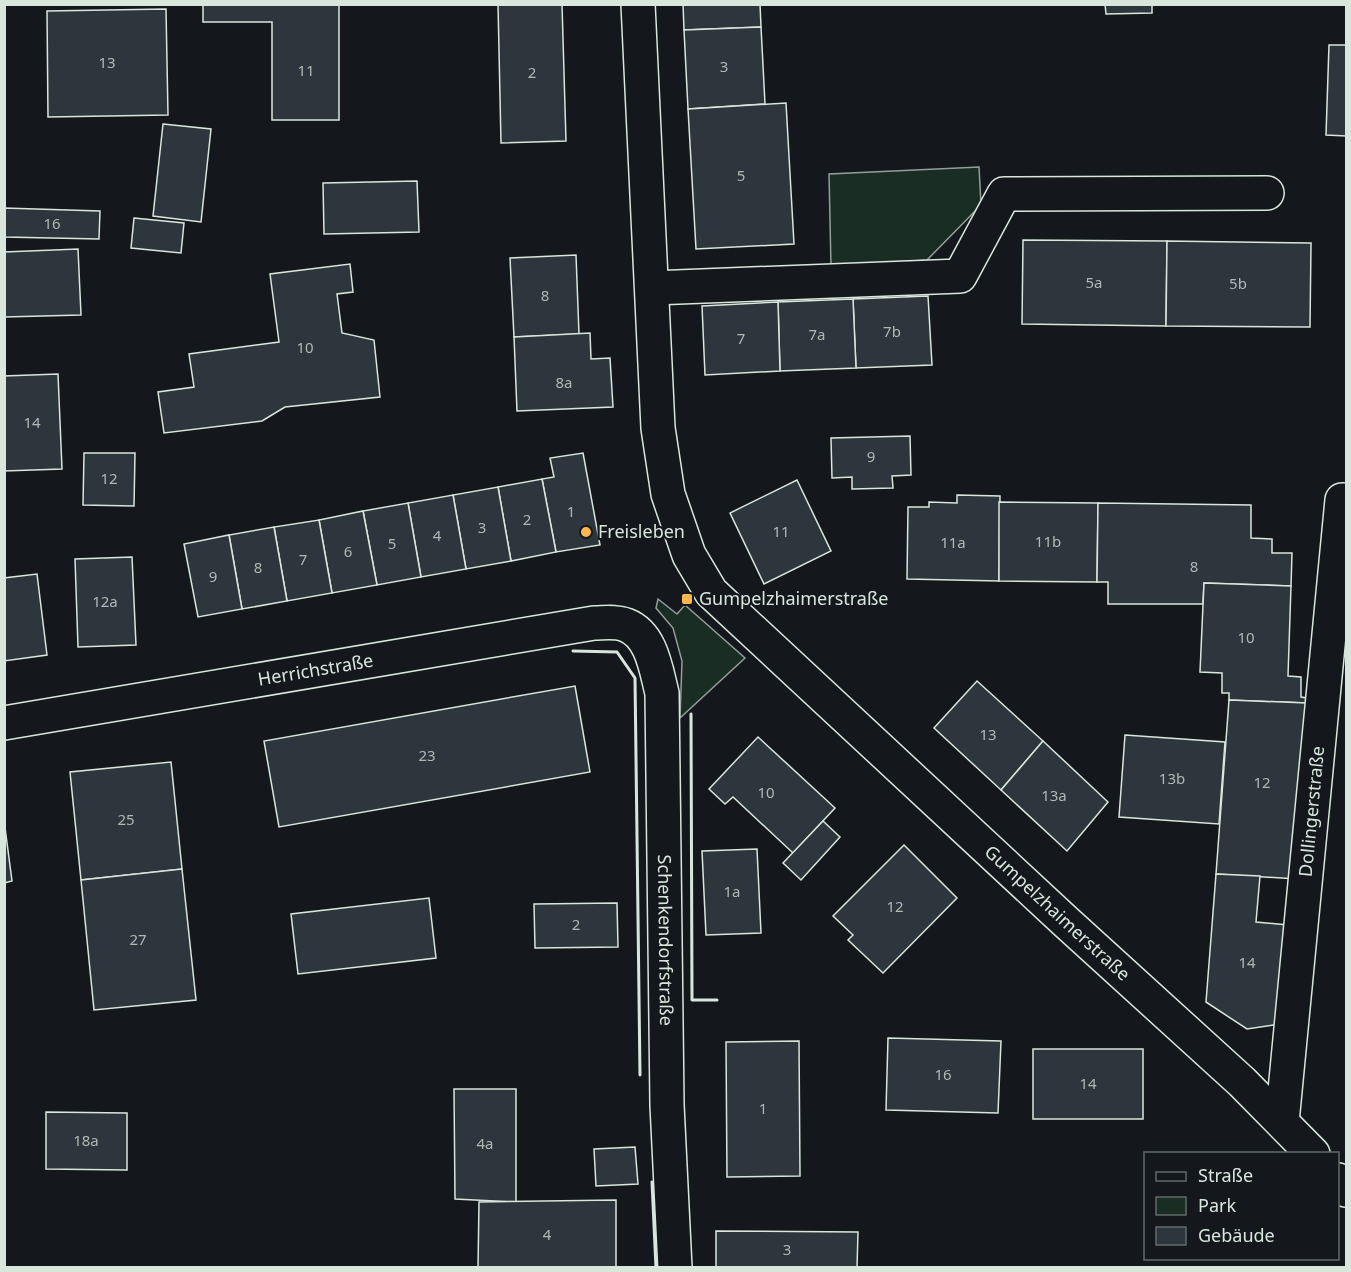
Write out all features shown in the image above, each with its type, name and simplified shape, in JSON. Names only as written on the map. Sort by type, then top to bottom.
[{"type":"street","name":"Gumpelzhaimerstraße","points":[[638,4],[658,428],[668,494],[689,555],[711,592],[1056,913],[1242,1082],[1311,1152]]},
{"type":"street","points":[[652,288],[960,276],[1004,194],[1267,193]]},
{"type":"street","name":"Dollingerstraße","points":[[1282,1122],[1342,500]]},
{"type":"street","name":"Herrichstraße","points":[[4,723],[594,623],[616,622],[628,625]]},
{"type":"street","name":"Schenkendorfstraße","points":[[628,625],[645,640],[654,659],[662,693],[667,1105],[675,1268]]},
{"type":"green space","points":[[979,167],[981,205],[927,260],[831,267],[829,174]]},
{"type":"green space","points":[[658,599],[677,614],[685,605],[745,658],[680,718],[682,661],[673,628],[656,608]]},
{"type":"building","points":[[203,4],[339,4],[339,120],[272,120],[272,22],[203,22]]},
{"type":"building","points":[[498,4],[562,4],[566,141],[501,143]]},
{"type":"building","points":[[683,4],[760,4],[761,27],[684,30]]},
{"type":"building","points":[[1105,4],[1152,4],[1152,13],[1106,14]]},
{"type":"building","points":[[166,9],[168,115],[48,117],[47,11]]},
{"type":"building","points":[[761,27],[765,104],[688,109],[684,30]]},
{"type":"building","points":[[1329,45],[1346,45],[1346,136],[1326,135]]},
{"type":"building","points":[[786,103],[794,244],[696,249],[688,109]]},
{"type":"building","points":[[163,124],[211,129],[201,222],[153,216]]},
{"type":"building","points":[[417,181],[419,232],[324,234],[323,183]]},
{"type":"building","points":[[4,208],[100,211],[99,239],[4,237]]},
{"type":"building","points":[[134,218],[184,223],[181,253],[131,248]]},
{"type":"building","points":[[1023,240],[1167,241],[1166,326],[1022,324]]},
{"type":"building","points":[[1167,241],[1311,243],[1310,327],[1166,326]]},
{"type":"building","points":[[78,249],[81,315],[4,317],[4,252]]},
{"type":"building","points":[[576,255],[579,334],[514,337],[510,258]]},
{"type":"building","points":[[350,264],[353,292],[337,294],[342,333],[374,340],[380,397],[285,407],[262,421],[164,433],[158,392],[194,387],[189,354],[279,342],[270,274]]},
{"type":"building","points":[[928,296],[932,365],[856,368],[853,299]]},
{"type":"building","points":[[853,299],[856,368],[780,371],[778,302]]},
{"type":"building","points":[[778,302],[780,371],[705,375],[702,306]]},
{"type":"building","points":[[590,333],[591,359],[610,358],[613,407],[517,411],[514,337]]},
{"type":"building","points":[[58,374],[62,469],[4,471],[4,376]]},
{"type":"building","points":[[910,436],[911,475],[892,476],[893,488],[852,489],[852,477],[832,478],[831,438]]},
{"type":"building","points":[[84,453],[135,453],[134,506],[83,505]]},
{"type":"building","points":[[583,453],[600,545],[556,552],[542,479],[554,477],[550,458]]},
{"type":"building","points":[[542,479],[556,552],[511,561],[498,487]]},
{"type":"building","points":[[797,480],[831,551],[764,584],[730,513]]},
{"type":"building","points":[[498,487],[511,561],[466,569],[453,495]]},
{"type":"building","points":[[453,495],[466,569],[421,577],[408,503]]},
{"type":"building","points":[[957,495],[1000,496],[999,581],[907,579],[908,507],[929,507],[929,502],[957,503]]},
{"type":"building","points":[[999,502],[1098,503],[1097,582],[999,581]]},
{"type":"building","points":[[408,503],[421,577],[377,585],[363,511]]},
{"type":"building","points":[[1098,503],[1251,505],[1251,538],[1272,539],[1272,553],[1292,553],[1291,586],[1204,583],[1203,604],[1108,604],[1108,582],[1097,582]]},
{"type":"building","points":[[363,511],[377,585],[332,593],[319,520]]},
{"type":"building","points":[[319,520],[332,593],[287,601],[274,527]]},
{"type":"building","points":[[274,527],[287,601],[242,609],[229,535]]},
{"type":"building","points":[[229,535],[242,609],[198,617],[184,544]]},
{"type":"building","points":[[132,557],[136,645],[78,647],[75,559]]},
{"type":"building","points":[[37,574],[47,655],[4,661],[4,578]]},
{"type":"building","points":[[1204,583],[1291,586],[1288,676],[1301,677],[1301,697],[1307,698],[1307,703],[1229,700],[1229,693],[1222,693],[1222,673],[1200,672]]},
{"type":"building","points":[[977,681],[1043,741],[1001,790],[934,728]]},
{"type":"building","points":[[575,686],[590,772],[279,827],[264,741]]},
{"type":"building","points":[[1229,700],[1307,703],[1297,879],[1216,874]]},
{"type":"building","points":[[1125,735],[1225,742],[1219,824],[1119,817]]},
{"type":"building","points":[[758,737],[835,808],[793,853],[733,797],[725,804],[709,789]]},
{"type":"building","points":[[1043,741],[1108,802],[1067,851],[1001,790]]},
{"type":"building","points":[[171,762],[182,869],[81,880],[70,772]]},
{"type":"building","points":[[4,820],[12,881],[4,883]]},
{"type":"building","points":[[823,821],[840,837],[801,880],[783,863]]},
{"type":"building","points":[[904,845],[957,898],[883,973],[848,940],[853,935],[833,916]]},
{"type":"building","points":[[757,849],[761,933],[706,935],[702,851]]},
{"type":"building","points":[[182,869],[196,1000],[94,1010],[81,880]]},
{"type":"building","points":[[1216,874],[1260,876],[1256,922],[1288,925],[1280,1024],[1247,1029],[1206,1002]]},
{"type":"building","points":[[429,898],[436,958],[298,974],[291,914]]},
{"type":"building","points":[[617,903],[618,947],[535,948],[534,904]]},
{"type":"building","points":[[888,1038],[1001,1041],[998,1113],[886,1110]]},
{"type":"building","points":[[799,1041],[800,1176],[727,1177],[726,1042]]},
{"type":"building","points":[[1033,1049],[1143,1049],[1143,1119],[1033,1119]]},
{"type":"building","points":[[454,1089],[516,1089],[516,1202],[455,1199]]},
{"type":"building","points":[[46,1112],[127,1113],[127,1170],[46,1169]]},
{"type":"building","points":[[635,1147],[638,1184],[596,1186],[594,1149]]},
{"type":"building","points":[[616,1200],[616,1268],[478,1268],[479,1202]]},
{"type":"building","points":[[716,1231],[858,1232],[857,1268],[716,1268]]},
{"type":"wall","points":[[573,651],[617,652],[635,678],[640,1075]]},
{"type":"wall","points":[[691,714],[692,1000],[717,1000]]},
{"type":"wall","points":[[652,1182],[656,1268]]},
{"type":"place","name":"Freisleben","points":[[586,532]]},
{"type":"place","name":"Gumpelzhaimerstraße","points":[[687,599]]}]
